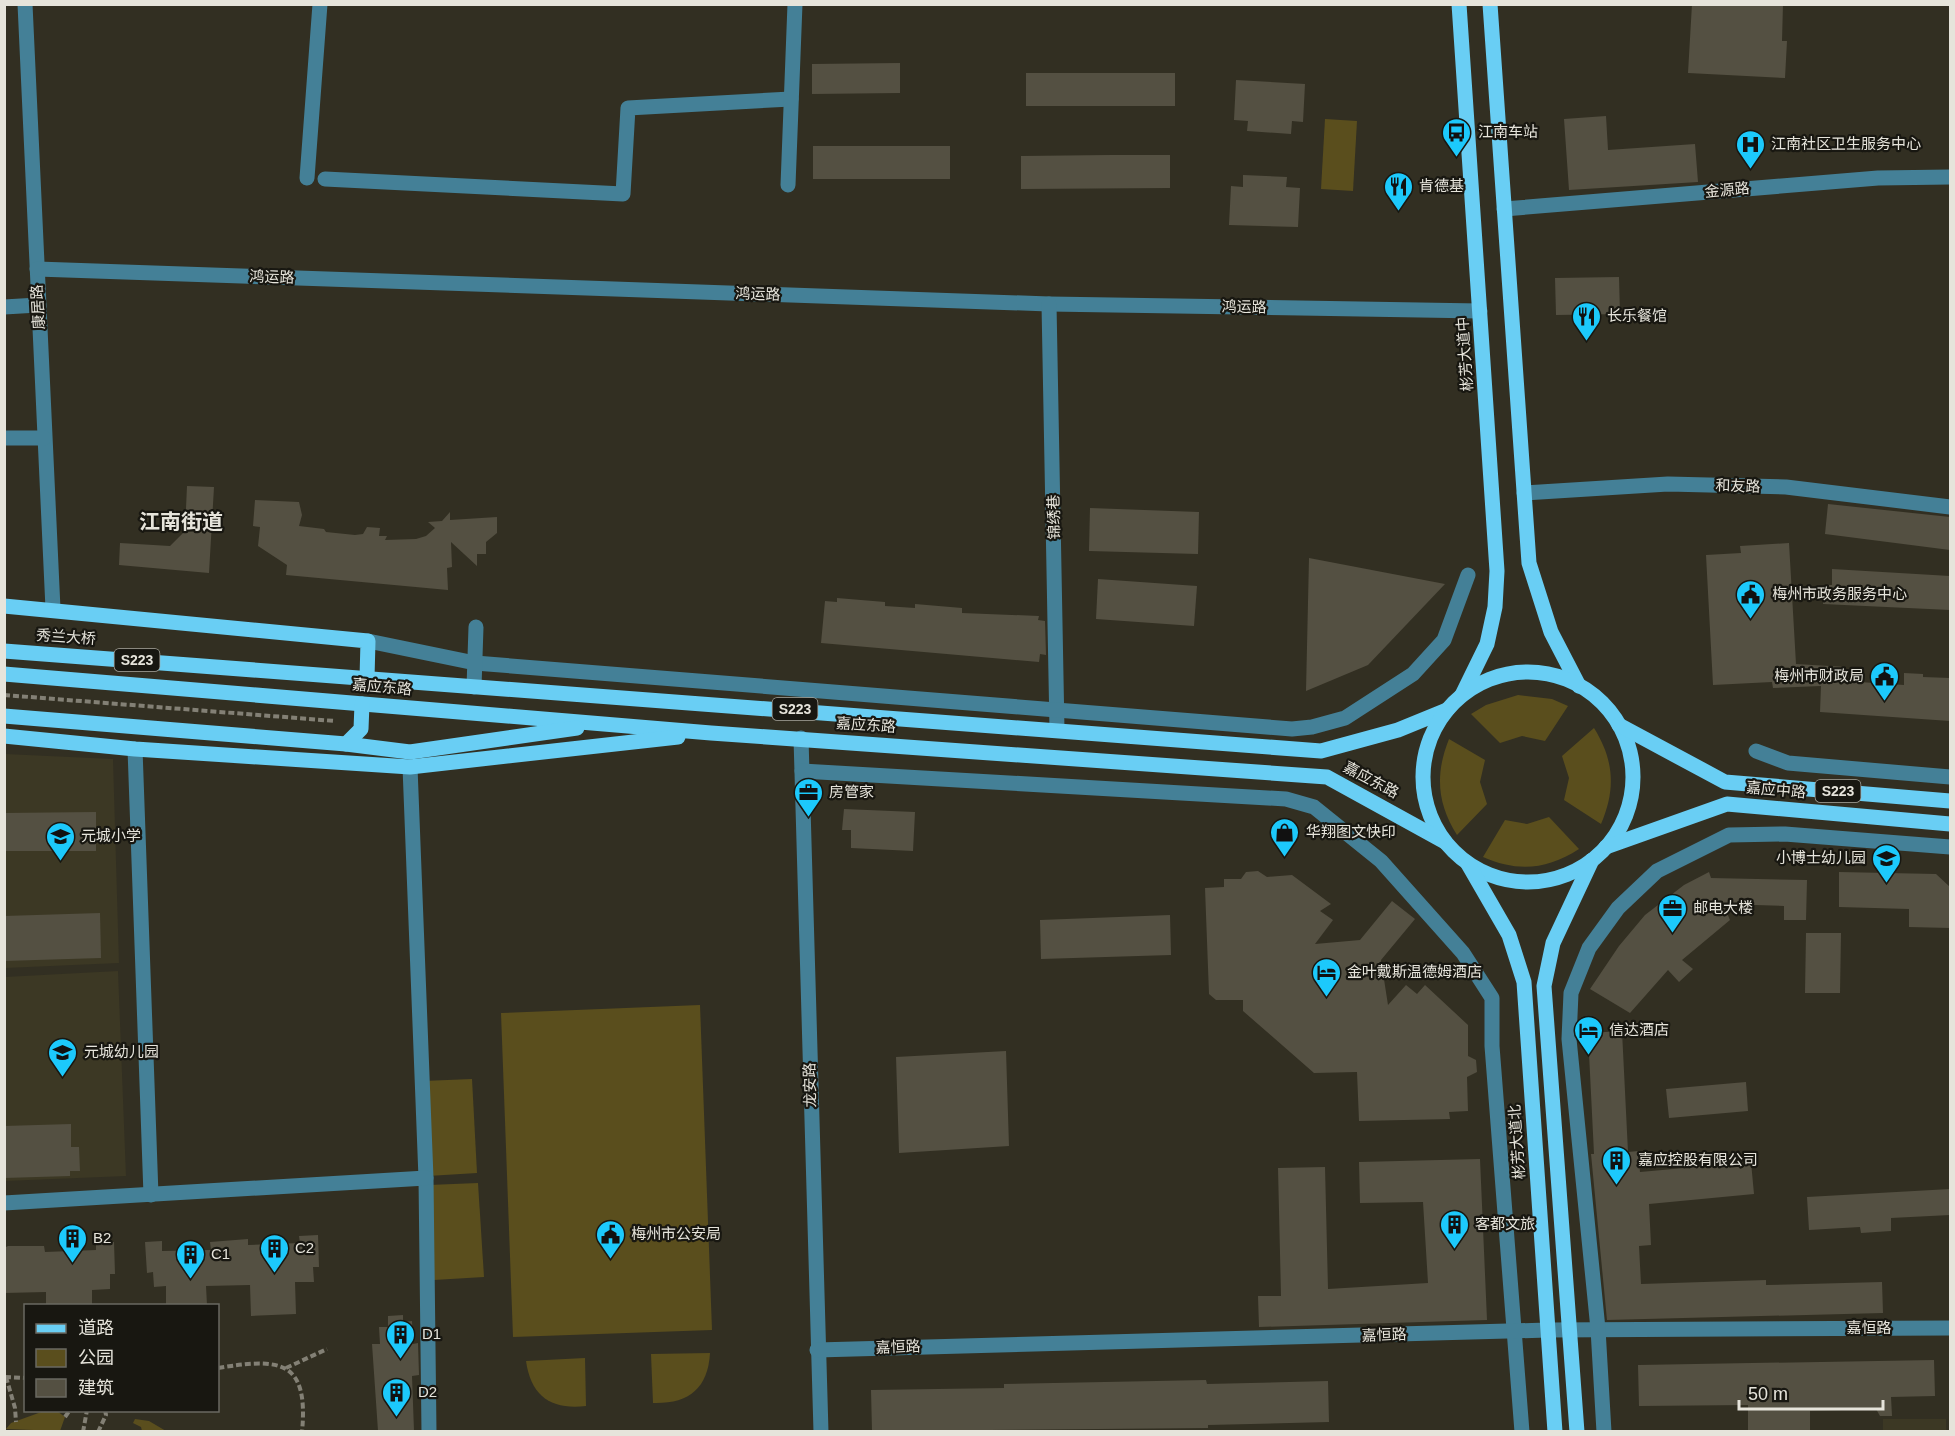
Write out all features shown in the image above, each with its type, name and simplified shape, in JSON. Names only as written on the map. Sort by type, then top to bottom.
[{"type":"main road","name":"彬芳大道中","points":[[1459,4],[1497,571],[1495,607],[1487,644],[1462,696]]},
{"type":"main road","points":[[1490,4],[1529,563],[1551,632],[1580,686]]},
{"type":"main road","points":[[4,606],[368,641],[367,678]]},
{"type":"main road","name":"秀兰大桥","points":[[4,651],[269,670]]},
{"type":"main road","name":"嘉应东路","points":[[269,670],[1321,751],[1398,730],[1447,710]]},
{"type":"main road","name":"S223","points":[[1447,710],[1480,684],[1520,673],[1542,674],[1580,686],[1595,697],[1619,725]]},
{"type":"main road","name":"嘉应东路","points":[[4,674],[711,733],[1327,777],[1445,842]]},
{"type":"main road","points":[[346,744],[361,729],[362,704]]},
{"type":"main road","points":[[1445,842],[1428,810],[1423,790],[1423,768],[1427,748],[1447,710]]},
{"type":"main road","points":[[4,716],[346,744],[410,752],[602,724]]},
{"type":"main road","points":[[1606,847],[1626,815],[1633,779],[1632,760],[1619,725]]},
{"type":"main road","name":"嘉应中路","points":[[1619,725],[1725,782],[1950,801]]},
{"type":"main road","points":[[4,736],[135,749],[410,767],[711,733]]},
{"type":"main road","name":"嘉应中路","points":[[1606,847],[1727,804],[1950,824]]},
{"type":"main road","name":"S223","points":[[1445,842],[1467,863],[1501,879],[1530,882],[1558,878],[1592,860],[1606,847]]},
{"type":"main road","points":[[1577,1431],[1544,986],[1553,943],[1592,860]]},
{"type":"main road","name":"彬芳大道北","points":[[1467,863],[1509,935],[1524,982],[1555,1431]]},
{"type":"street","name":"康居路","points":[[25,4],[53,609]]},
{"type":"street","points":[[307,178],[320,4]]},
{"type":"street","points":[[788,185],[795,4]]},
{"type":"street","points":[[324,179],[623,194],[628,108],[791,99]]},
{"type":"street","name":"金源路","points":[[1504,209],[1878,178],[1950,177]]},
{"type":"street","name":"鸿运路","points":[[37,269],[1049,304],[1480,311]]},
{"type":"street","points":[[4,307],[38,304]]},
{"type":"street","name":"锦绣巷","points":[[1049,304],[1058,730]]},
{"type":"street","points":[[4,438],[44,438]]},
{"type":"street","name":"和友路","points":[[1524,493],[1668,484],[1775,487],[1950,507]]},
{"type":"street","points":[[368,641],[475,663],[1292,729],[1312,727],[1345,718],[1413,675],[1444,640],[1468,575]]},
{"type":"street","points":[[474,687],[476,627]]},
{"type":"street","name":"龙安路","points":[[801,738],[821,1431]]},
{"type":"street","points":[[135,749],[151,1195]]},
{"type":"street","points":[[1756,751],[1788,763],[1950,777]]},
{"type":"street","points":[[410,767],[426,1178],[429,1431]]},
{"type":"street","points":[[802,771],[1286,800],[1314,807],[1381,861],[1463,953],[1492,998],[1492,1046],[1522,1431]]},
{"type":"street","points":[[1604,1431],[1598,1329],[1569,1039],[1571,993],[1589,948],[1618,908],[1657,871],[1729,835],[1785,834],[1950,848]]},
{"type":"street","points":[[4,1203],[426,1178]]},
{"type":"street","name":"嘉恒路","points":[[817,1350],[1598,1329],[1950,1328]]},
{"type":"path","points":[[4,695],[335,721]]},
{"type":"path","points":[[286,1368],[327,1349]]},
{"type":"path","points":[[219,1368],[271,1364],[293,1372],[302,1389],[302,1431]]},
{"type":"path","points":[[16,1422],[15,1408],[5,1377],[24,1378]]},
{"type":"path","points":[[65,1418],[69,1412]]},
{"type":"path","points":[[83,1431],[87,1412]]},
{"type":"path","points":[[98,1431],[105,1412]]},
{"type":"shaded area","name":"元城小学","points":[[5,754],[113,759],[119,963],[5,968]]},
{"type":"shaded area","name":"元城幼儿园","points":[[118,971],[126,1176],[5,1181],[5,977]]},
{"type":"shaded area","points":[[1883,1419],[1946,1419],[1946,1431],[1883,1431]]},
{"type":"green space","points":[[1325,119],[1357,121],[1353,191],[1321,189]]},
{"type":"green space","points":[[1518,695],[1552,699],[1568,706],[1545,741],[1522,736],[1500,743],[1471,714],[1486,705]]},
{"type":"green space","points":[[1594,728],[1606,752],[1611,775],[1609,799],[1601,824],[1564,800],[1569,778],[1562,756]]},
{"type":"green space","points":[[1449,739],[1485,760],[1480,782],[1487,804],[1457,835],[1445,811],[1440,788],[1442,764]]},
{"type":"green space","points":[[1549,817],[1579,849],[1544,865],[1520,867],[1483,857],[1505,820],[1527,824]]},
{"type":"green space","points":[[700,1005],[712,1330],[513,1337],[501,1013]]},
{"type":"green space","points":[[472,1079],[477,1173],[428,1176],[423,1081]]},
{"type":"green space","points":[[478,1183],[484,1277],[434,1280],[429,1185]]},
{"type":"green space","points":[[710,1353],[705,1376],[694,1392],[676,1401],[653,1403],[651,1354]]},
{"type":"green space","points":[[585,1358],[586,1406],[574,1407],[553,1403],[538,1392],[526,1361]]},
{"type":"green space","points":[[41,1412],[58,1412],[65,1417],[60,1431],[6,1429],[11,1423]]},
{"type":"green space","points":[[135,1419],[149,1421],[166,1431],[142,1431],[141,1427],[133,1423]]},
{"type":"building","points":[[1692,4],[1783,4],[1782,41],[1787,41],[1785,78],[1688,73]]},
{"type":"building","points":[[900,63],[900,93],[812,94],[812,64]]},
{"type":"building","points":[[1026,73],[1175,73],[1175,106],[1026,106]]},
{"type":"building","points":[[1236,80],[1305,84],[1303,122],[1292,121],[1291,134],[1247,131],[1248,121],[1234,120]]},
{"type":"building","points":[[1606,116],[1608,150],[1695,144],[1698,182],[1569,190],[1564,119]]},
{"type":"building","points":[[813,146],[950,146],[950,179],[813,179]]},
{"type":"building","points":[[1170,155],[1170,188],[1021,189],[1021,156]]},
{"type":"building","points":[[1243,175],[1287,177],[1286,187],[1300,188],[1298,227],[1229,225],[1231,186],[1243,187]]},
{"type":"building","points":[[1619,277],[1620,314],[1556,315],[1555,278]]},
{"type":"building","points":[[187,486],[214,487],[209,573],[119,565],[120,543],[170,546],[185,531]]},
{"type":"building","points":[[255,500],[299,502],[302,515],[299,526],[324,529],[326,532],[355,535],[363,534],[367,527],[380,528],[379,536],[387,536],[385,540],[416,539],[426,536],[435,528],[428,522],[442,521],[450,512],[450,520],[497,517],[497,533],[486,542],[486,554],[477,554],[477,566],[451,542],[452,567],[447,568],[448,590],[286,575],[287,565],[258,546],[260,527],[253,526]]},
{"type":"building","points":[[1828,504],[1950,517],[1950,550],[1825,534]]},
{"type":"building","points":[[1090,508],[1199,512],[1198,554],[1089,551]]},
{"type":"building","name":"梅州市政务服务中心","points":[[1789,543],[1796,664],[1846,667],[1845,681],[1904,685],[1904,673],[1923,674],[1923,677],[1950,678],[1950,721],[1820,712],[1821,686],[1773,688],[1772,682],[1713,685],[1706,555],[1741,553],[1740,546]]},
{"type":"building","points":[[1309,558],[1445,584],[1368,665],[1306,691]]},
{"type":"building","points":[[1832,569],[1950,576],[1950,610],[1823,604],[1824,585],[1832,585]]},
{"type":"building","points":[[1098,579],[1197,586],[1194,626],[1096,619]]},
{"type":"building","points":[[837,598],[885,602],[885,606],[915,608],[915,604],[962,608],[962,613],[1039,616],[1038,620],[1045,621],[1046,655],[1040,654],[1039,662],[821,643],[825,601],[837,602]]},
{"type":"building","points":[[844,809],[915,812],[913,851],[851,848],[851,830],[842,830]]},
{"type":"building","points":[[96,812],[96,851],[4,851],[4,813]]},
{"type":"building","name":"金叶戴斯温德姆酒店","points":[[1258,871],[1267,877],[1292,875],[1331,904],[1320,911],[1333,920],[1315,944],[1360,940],[1392,901],[1415,919],[1381,960],[1388,1005],[1406,985],[1417,994],[1425,985],[1468,1025],[1468,1056],[1476,1060],[1477,1072],[1467,1077],[1468,1111],[1449,1112],[1450,1119],[1359,1121],[1357,1072],[1314,1073],[1243,1011],[1243,1000],[1216,1000],[1209,994],[1205,888],[1224,887],[1224,879],[1241,879],[1246,872]]},
{"type":"building","name":"邮电大楼","points":[[1709,872],[1711,878],[1807,880],[1806,920],[1784,920],[1784,906],[1723,904],[1730,920],[1682,960],[1693,969],[1679,982],[1668,970],[1630,1013],[1590,989],[1619,946],[1645,915],[1684,885]]},
{"type":"building","points":[[1839,872],[1936,874],[1950,887],[1950,928],[1909,927],[1909,909],[1839,907]]},
{"type":"building","points":[[100,913],[101,958],[4,961],[4,916]]},
{"type":"building","points":[[1170,915],[1171,955],[1041,959],[1040,920]]},
{"type":"building","points":[[1806,933],[1841,933],[1840,993],[1805,993]]},
{"type":"building","points":[[1622,1031],[1628,1152],[1638,1151],[1640,1172],[1751,1162],[1754,1194],[1649,1204],[1651,1245],[1639,1246],[1641,1284],[1766,1280],[1766,1285],[1882,1282],[1883,1313],[1607,1320],[1591,1154],[1594,1154],[1588,1033]]},
{"type":"building","points":[[1006,1051],[1009,1146],[899,1153],[896,1057]]},
{"type":"building","points":[[1746,1082],[1748,1111],[1669,1118],[1666,1089]]},
{"type":"building","points":[[71,1124],[71,1147],[79,1147],[80,1171],[70,1171],[70,1176],[4,1178],[4,1126]]},
{"type":"building","points":[[1480,1159],[1487,1320],[1259,1327],[1258,1296],[1281,1296],[1278,1168],[1325,1167],[1328,1289],[1428,1283],[1423,1202],[1360,1203],[1359,1162]]},
{"type":"building","points":[[1950,1189],[1950,1215],[1891,1218],[1891,1231],[1861,1233],[1860,1227],[1809,1230],[1807,1197]]},
{"type":"building","points":[[318,1235],[319,1267],[313,1267],[314,1282],[295,1282],[296,1314],[251,1316],[250,1285],[206,1286],[207,1304],[166,1304],[166,1286],[154,1287],[153,1272],[147,1273],[145,1242],[162,1241],[162,1251],[211,1250],[210,1242],[248,1239],[248,1245],[300,1243],[299,1236]]},
{"type":"building","name":"B2","points":[[114,1242],[115,1274],[110,1274],[110,1289],[92,1290],[92,1304],[46,1304],[46,1292],[4,1293],[4,1248],[44,1246],[45,1252],[96,1250],[96,1243]]},
{"type":"building","name":"D1","points":[[403,1315],[403,1322],[412,1321],[413,1344],[418,1343],[419,1375],[412,1376],[414,1431],[378,1431],[372,1344],[380,1344],[379,1327],[388,1327],[388,1316]]},
{"type":"building","points":[[1934,1360],[1935,1396],[1891,1397],[1892,1416],[1880,1416],[1876,1409],[1810,1411],[1810,1431],[1748,1431],[1748,1405],[1639,1406],[1638,1365]]},
{"type":"building","points":[[1206,1380],[1207,1384],[1328,1381],[1329,1422],[1208,1425],[1208,1428],[872,1431],[871,1390],[1004,1388],[1004,1384]]},
{"type":"place","name":"江南车站","points":[[1457,158]]},
{"type":"place","name":"江南社区卫生服务中心","points":[[1750,170]]},
{"type":"place","name":"肯德基","points":[[1398,212]]},
{"type":"place","name":"长乐餐馆","points":[[1586,342]]},
{"type":"place","name":"梅州市政务服务中心","points":[[1751,620]]},
{"type":"place","name":"梅州市财政局","points":[[1885,702]]},
{"type":"place","name":"房管家","points":[[808,818]]},
{"type":"place","name":"华翔图文快印","points":[[1285,858]]},
{"type":"place","name":"元城小学","points":[[60,862]]},
{"type":"place","name":"小博士幼儿园","points":[[1887,884]]},
{"type":"place","name":"邮电大楼","points":[[1672,934]]},
{"type":"place","name":"金叶戴斯温德姆酒店","points":[[1326,998]]},
{"type":"place","name":"信达酒店","points":[[1588,1056]]},
{"type":"place","name":"元城幼儿园","points":[[63,1078]]},
{"type":"place","name":"嘉应控股有限公司","points":[[1617,1186]]},
{"type":"place","name":"客都文旅","points":[[1454,1250]]},
{"type":"place","name":"梅州市公安局","points":[[610,1260]]},
{"type":"place","name":"B2","points":[[72,1264]]},
{"type":"place","name":"C2","points":[[274,1274]]},
{"type":"place","name":"C1","points":[[190,1280]]},
{"type":"place","name":"D1","points":[[401,1360]]},
{"type":"place","name":"D2","points":[[397,1418]]},
{"type":"district","name":"江南街道","points":[[181,522]]}]
